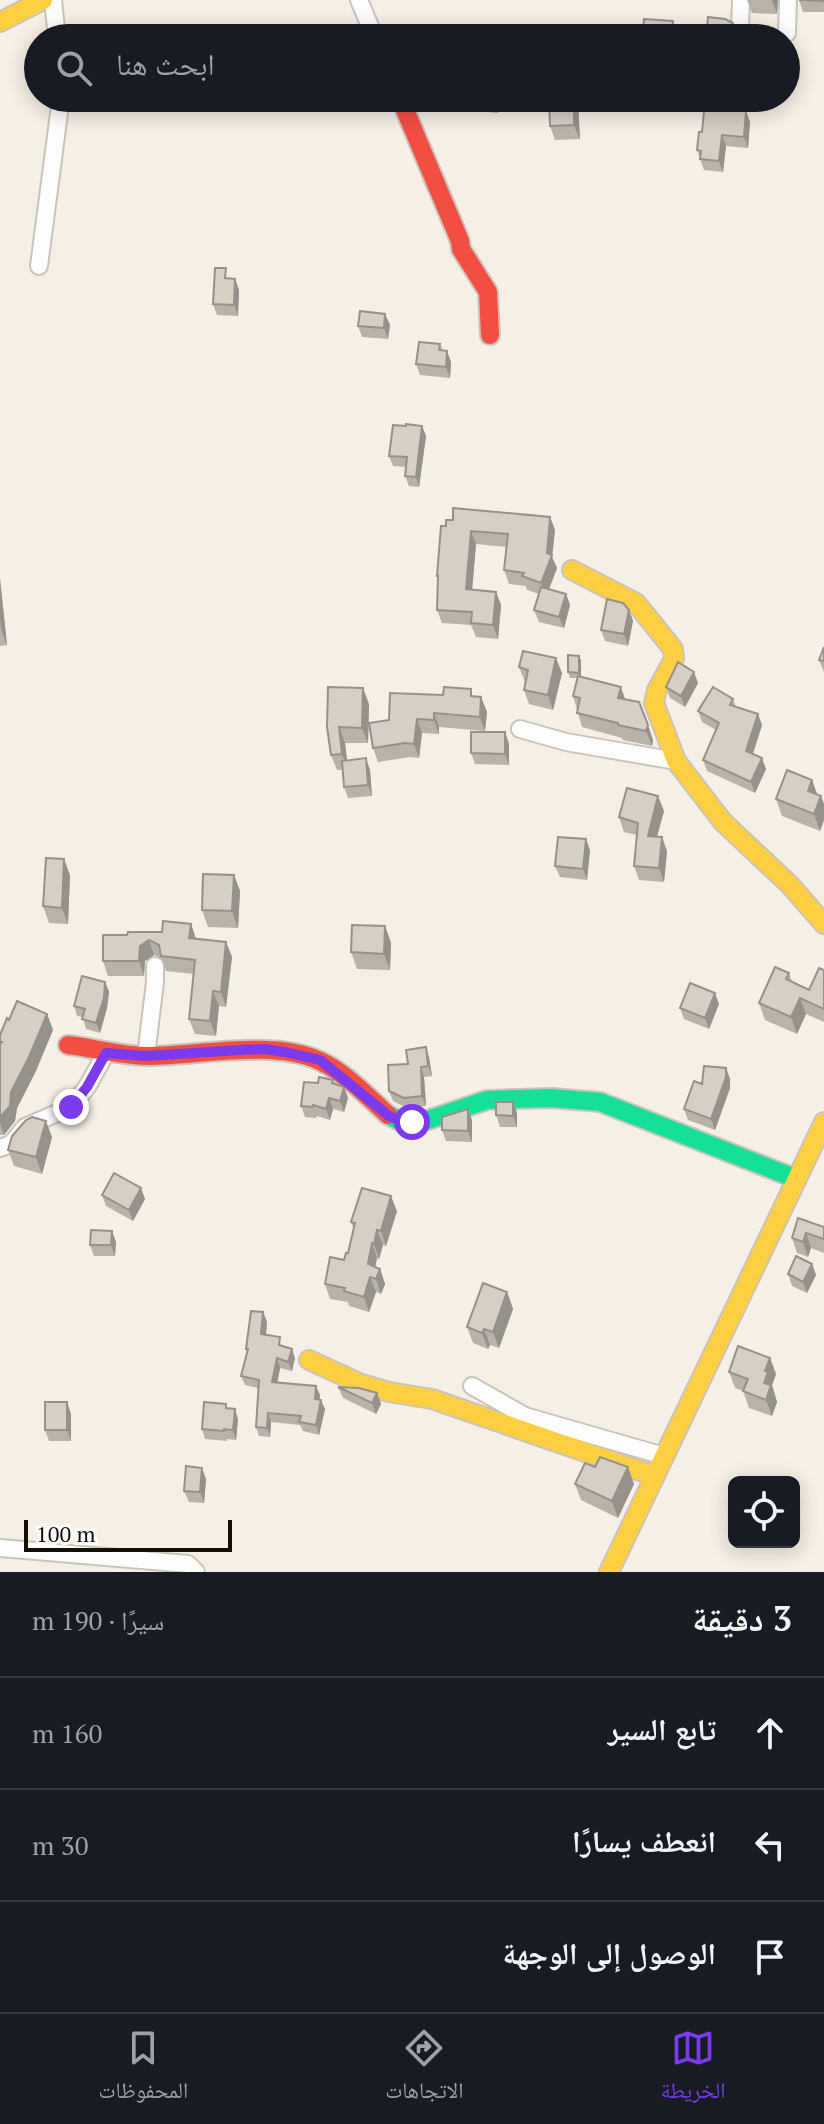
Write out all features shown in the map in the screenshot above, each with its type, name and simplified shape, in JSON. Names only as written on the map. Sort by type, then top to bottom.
[{"type":"street","points":[[0,22],[43,0]]},
{"type":"street","points":[[53,0],[56,24]]},
{"type":"street","points":[[359,0],[369,24]]},
{"type":"street","points":[[740,24],[741,0]]},
{"type":"street","points":[[787,24],[788,0]]},
{"type":"street","points":[[39,266],[59,112]]},
{"type":"street","points":[[406,112],[461,249],[488,292],[490,335]]},
{"type":"street","points":[[572,570],[636,603],[673,649],[674,659],[657,690],[654,703],[676,761],[723,822],[790,885],[824,924]]},
{"type":"street","points":[[520,729],[566,742],[676,761]]},
{"type":"street","points":[[146,1056],[155,966]]},
{"type":"street","points":[[68,1045],[86,1046],[106,1053],[146,1056],[265,1049],[320,1060],[389,1116],[400,1121],[412,1122],[446,1115],[487,1100],[551,1098],[600,1102],[797,1179]]},
{"type":"street","points":[[0,1148],[11,1144],[25,1127],[71,1107],[87,1087],[106,1053]]},
{"type":"street","points":[[609,1572],[824,1122]]},
{"type":"street","points":[[309,1360],[359,1383],[432,1399],[655,1476]]},
{"type":"street","points":[[472,1386],[525,1416],[664,1456]]},
{"type":"street","points":[[0,1548],[188,1564],[196,1572]]},
{"type":"building","points":[[708,17],[733,23],[733,24],[707,24]]},
{"type":"building","points":[[644,19],[673,21],[673,24],[643,24]]},
{"type":"building","points":[[550,112],[574,112],[574,125],[550,126]]},
{"type":"building","points":[[704,112],[746,112],[744,137],[722,135],[719,161],[700,159],[701,151],[697,150],[699,132],[702,132]]},
{"type":"building","points":[[215,268],[226,268],[225,278],[235,279],[234,305],[213,304]]},
{"type":"building","points":[[360,311],[385,314],[384,328],[358,326]]},
{"type":"building","points":[[419,342],[440,344],[439,350],[447,351],[446,367],[416,364]]},
{"type":"building","points":[[393,425],[422,426],[416,477],[405,476],[407,457],[389,456]]},
{"type":"building","points":[[453,508],[550,517],[547,553],[552,555],[541,583],[522,576],[524,573],[504,570],[508,534],[471,531],[466,589],[496,592],[493,625],[471,623],[472,612],[437,610],[441,526],[446,526],[446,520],[453,520]]},
{"type":"building","points":[[541,587],[566,594],[559,617],[534,610]]},
{"type":"building","points":[[607,599],[623,603],[629,610],[624,634],[601,630]]},
{"type":"building","points":[[523,651],[556,658],[548,695],[524,690],[528,670],[519,667]]},
{"type":"building","points":[[568,655],[579,656],[579,673],[568,672]]},
{"type":"building","points":[[678,662],[694,672],[681,696],[666,687]]},
{"type":"building","points":[[578,676],[621,687],[618,698],[639,702],[648,725],[646,731],[577,713],[580,698],[573,696]]},
{"type":"building","points":[[328,687],[363,688],[362,728],[339,727],[342,754],[331,755],[327,727]]},
{"type":"building","points":[[444,687],[471,689],[471,696],[481,697],[480,717],[434,713],[434,720],[417,719],[414,744],[373,748],[369,723],[389,720],[390,693],[443,695]]},
{"type":"building","points":[[713,687],[733,699],[730,705],[758,714],[746,751],[762,758],[751,782],[703,760],[719,723],[698,711]]},
{"type":"building","points":[[471,732],[505,732],[505,754],[471,753]]},
{"type":"building","points":[[366,758],[368,785],[344,787],[342,761]]},
{"type":"building","points":[[787,770],[812,780],[808,791],[821,796],[814,814],[776,799]]},
{"type":"building","points":[[627,788],[658,796],[648,836],[662,837],[659,868],[634,866],[638,823],[619,817]]},
{"type":"building","points":[[558,837],[586,839],[583,869],[555,866]]},
{"type":"building","points":[[46,858],[64,859],[62,908],[43,906]]},
{"type":"building","points":[[203,874],[234,875],[232,911],[202,910]]},
{"type":"building","points":[[163,921],[191,924],[189,938],[226,942],[221,992],[213,991],[210,1021],[189,1019],[195,960],[161,956],[159,945],[149,940],[140,946],[139,961],[103,961],[103,935],[162,932]]},
{"type":"building","points":[[352,925],[385,926],[384,954],[351,952]]},
{"type":"building","points":[[775,967],[789,973],[786,979],[809,990],[819,968],[824,970],[824,1009],[800,998],[791,1017],[759,1003]]},
{"type":"building","points":[[82,976],[105,982],[104,998],[96,1023],[82,1019],[85,1009],[74,1006]]},
{"type":"building","points":[[690,983],[715,993],[705,1018],[680,1008]]},
{"type":"building","points":[[17,1001],[47,1014],[11,1092],[10,1106],[0,1117],[0,1035]]},
{"type":"building","points":[[426,1047],[428,1066],[421,1067],[422,1096],[404,1098],[389,1091],[388,1065],[408,1064],[406,1050]]},
{"type":"building","points":[[704,1066],[726,1068],[726,1077],[711,1119],[684,1109],[694,1081],[702,1084]]},
{"type":"building","points":[[319,1077],[333,1080],[332,1083],[344,1087],[340,1101],[329,1098],[326,1109],[313,1105],[301,1106],[304,1082],[318,1083]]},
{"type":"building","points":[[496,1102],[513,1102],[513,1116],[496,1115]]},
{"type":"building","points":[[468,1109],[468,1131],[442,1130],[442,1117]]},
{"type":"building","points":[[32,1117],[46,1121],[36,1157],[8,1150],[12,1136]]},
{"type":"building","points":[[114,1173],[141,1188],[129,1210],[102,1195]]},
{"type":"building","points":[[362,1188],[391,1196],[381,1231],[377,1230],[372,1243],[368,1264],[380,1269],[376,1279],[370,1277],[364,1297],[344,1291],[345,1288],[325,1284],[330,1257],[344,1260],[348,1253],[355,1223],[351,1222]]},
{"type":"building","points":[[798,1218],[824,1227],[824,1239],[806,1233],[803,1242],[792,1238]]},
{"type":"building","points":[[91,1230],[112,1231],[111,1245],[90,1245]]},
{"type":"building","points":[[796,1256],[812,1264],[803,1282],[788,1274]]},
{"type":"building","points":[[483,1283],[507,1292],[493,1332],[484,1329],[482,1333],[467,1327]]},
{"type":"building","points":[[251,1311],[263,1312],[261,1334],[280,1337],[279,1345],[292,1349],[288,1362],[277,1358],[272,1382],[316,1386],[315,1399],[321,1400],[316,1425],[299,1422],[301,1416],[268,1413],[267,1428],[256,1427],[259,1380],[241,1376],[248,1349]]},
{"type":"building","points":[[738,1346],[770,1358],[765,1371],[768,1372],[764,1383],[771,1385],[766,1400],[743,1391],[748,1379],[729,1372]]},
{"type":"building","points":[[338,1387],[359,1388],[377,1393],[372,1403]]},
{"type":"building","points":[[45,1402],[67,1402],[67,1430],[45,1430]]},
{"type":"building","points":[[204,1402],[226,1404],[226,1408],[235,1409],[233,1430],[202,1429]]},
{"type":"building","points":[[600,1457],[628,1467],[612,1501],[575,1484],[585,1463],[595,1467]]},
{"type":"building","points":[[186,1466],[202,1468],[200,1492],[184,1491]]},
{"type":"traffic: fast","points":[[388,1115],[400,1121],[428,1120],[487,1100],[551,1098],[600,1102],[797,1179]]},
{"type":"traffic: slow","points":[[0,22],[43,0]]},
{"type":"traffic: slow","points":[[572,570],[636,603],[673,649],[674,659],[657,690],[654,703],[676,761],[723,822],[790,885],[824,924]]},
{"type":"traffic: slow","points":[[609,1572],[824,1122]]},
{"type":"traffic: slow","points":[[309,1360],[359,1383],[432,1399],[655,1476]]},
{"type":"traffic: jam","points":[[406,112],[461,249],[488,292],[490,335]]},
{"type":"traffic: jam","points":[[68,1045],[138,1056],[236,1050],[301,1054],[339,1072],[388,1115]]},
{"type":"route","points":[[71,1107],[87,1087],[106,1053],[146,1056],[265,1049],[320,1060],[389,1116],[412,1122]]}]
